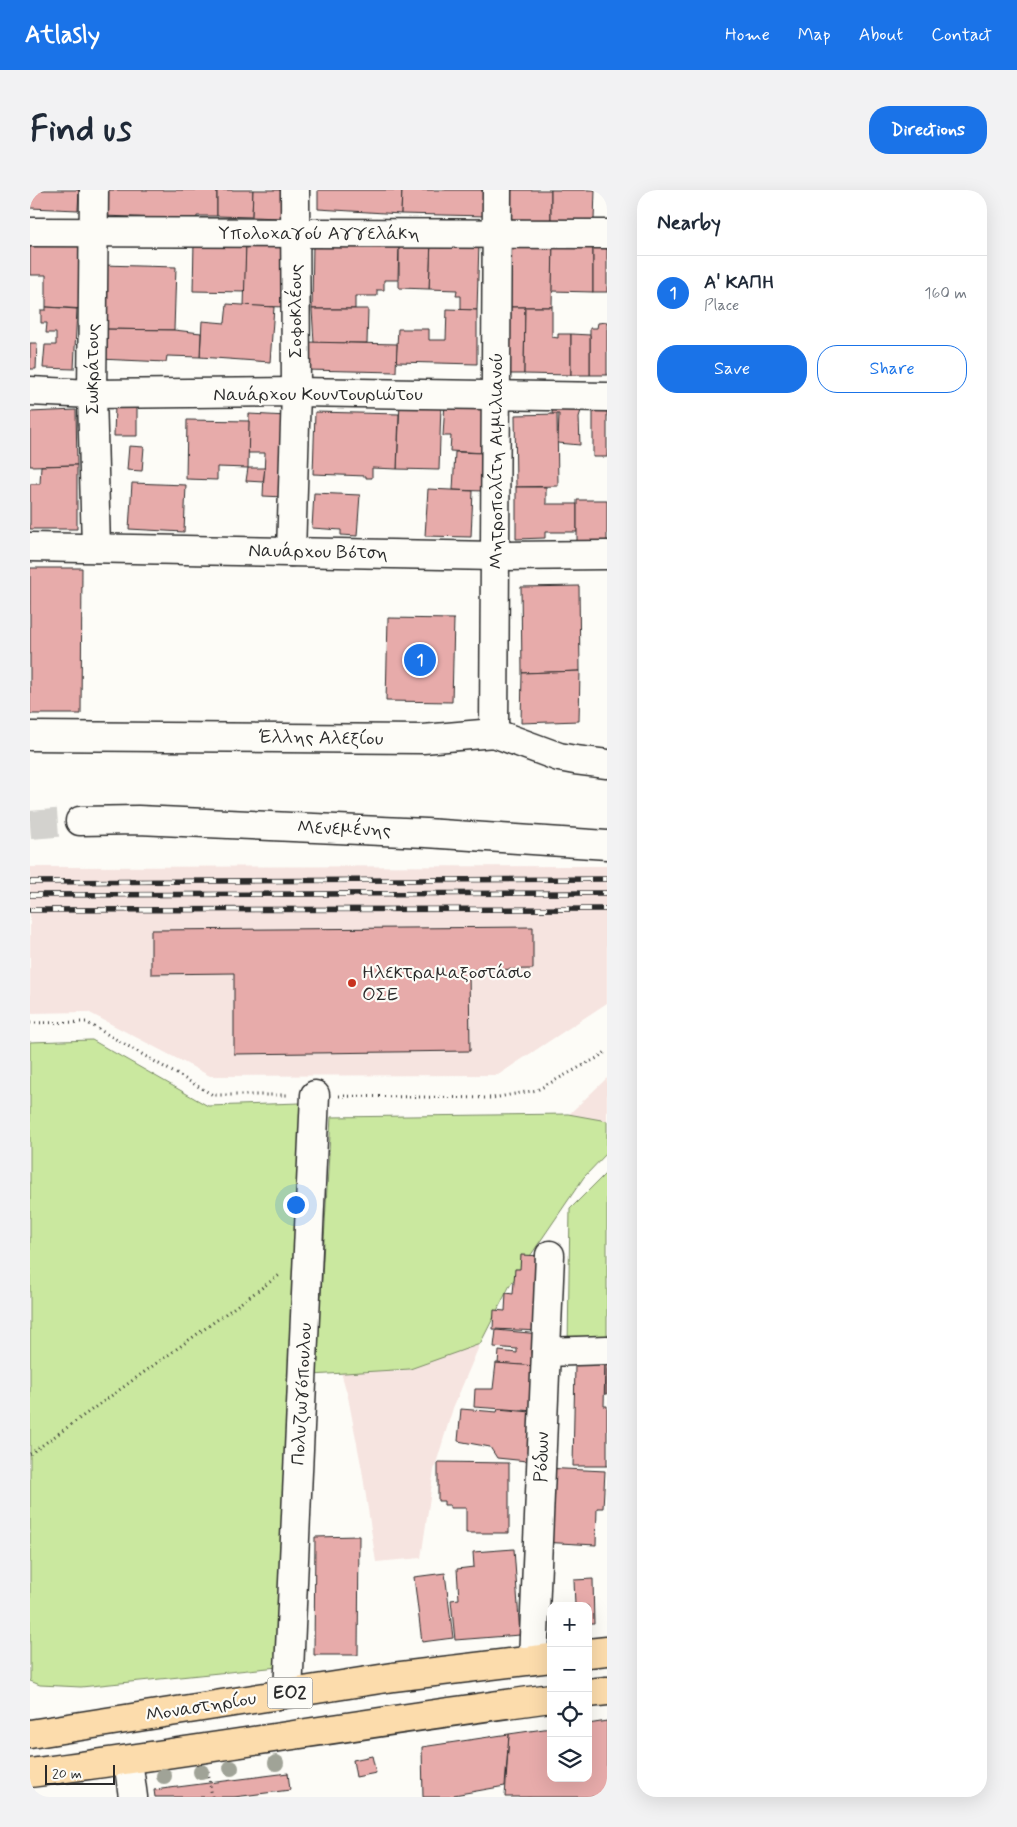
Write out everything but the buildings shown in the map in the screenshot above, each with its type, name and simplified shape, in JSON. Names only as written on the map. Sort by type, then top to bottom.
[{"type":"main road","points":[[592,1653],[607,1651]]},
{"type":"main road","name":"Μοναστηρίου","points":[[30,1734],[394,1677],[542,1659]]},
{"type":"main road","points":[[592,1693],[607,1691]]},
{"type":"main road","name":"ΕΟ2","points":[[30,1773],[547,1699]]},
{"type":"main road","points":[[30,1725],[61,1729]]},
{"type":"street","name":"Σωκράτους","points":[[94,190],[92,394],[96,548]]},
{"type":"street","name":"Σοφοκλέους","points":[[291,552],[296,392],[295,190]]},
{"type":"street","name":"Μητροπολίτη Αιμιλιανού","points":[[494,733],[496,190]]},
{"type":"street","name":"Υπολοχαγού Αγγελάκη","points":[[30,232],[607,234]]},
{"type":"street","name":"Ναυάρχου Κουντουριώτου","points":[[30,391],[92,394],[296,392],[607,397]]},
{"type":"street","name":"Ναυάρχου Βότση","points":[[30,547],[495,556],[607,556]]},
{"type":"street","name":"Έλλης Αλεξίου","points":[[30,736],[110,735],[399,739],[494,733],[559,757],[607,764]]},
{"type":"street","name":"Μενεμένης","points":[[80,822],[138,820],[426,833],[607,845]]},
{"type":"street","name":"Πολυζωγόπουλου","points":[[288,1693],[315,1095]]},
{"type":"street","name":"Ρόδων","points":[[542,1659],[546,1352],[550,1254]]},
{"type":"street","points":[[546,1352],[607,1350]]},
{"type":"street","points":[[128,1760],[133,1797]]},
{"type":"path","points":[[30,1454],[308,1254]]},
{"type":"shaded area","points":[[607,866],[607,1003],[498,1075],[210,1076],[88,1012],[30,1013],[30,867]]},
{"type":"shaded area","points":[[607,1078],[607,1153],[584,1177],[509,1287],[480,1344],[453,1408],[434,1470],[421,1558],[376,1562],[362,1470],[348,1397],[330,1333],[380,1313],[394,1372],[410,1369],[544,1138]]},
{"type":"green space","points":[[92,1040],[208,1106],[300,1103],[278,1667],[81,1687],[40,1685],[30,1681],[30,1042]]},
{"type":"green space","points":[[568,1114],[607,1121],[607,1153],[584,1177],[509,1287],[480,1344],[410,1369],[312,1375],[321,1295],[331,1117]]},
{"type":"green space","points":[[607,1172],[607,1345],[568,1346],[570,1209]]},
{"type":"tunnel","points":[[30,825],[80,821]]},
{"type":"railway","points":[[30,882],[607,879]]},
{"type":"railway","points":[[30,895],[607,893]]},
{"type":"railway","points":[[30,910],[607,909]]},
{"type":"place","name":"Α' ΚΑΠΗ","points":[[420,660]]},
{"type":"place","name":"Ηλεκτραμαξοστάσιο ΟΣΕ","points":[[352,983]]}]
